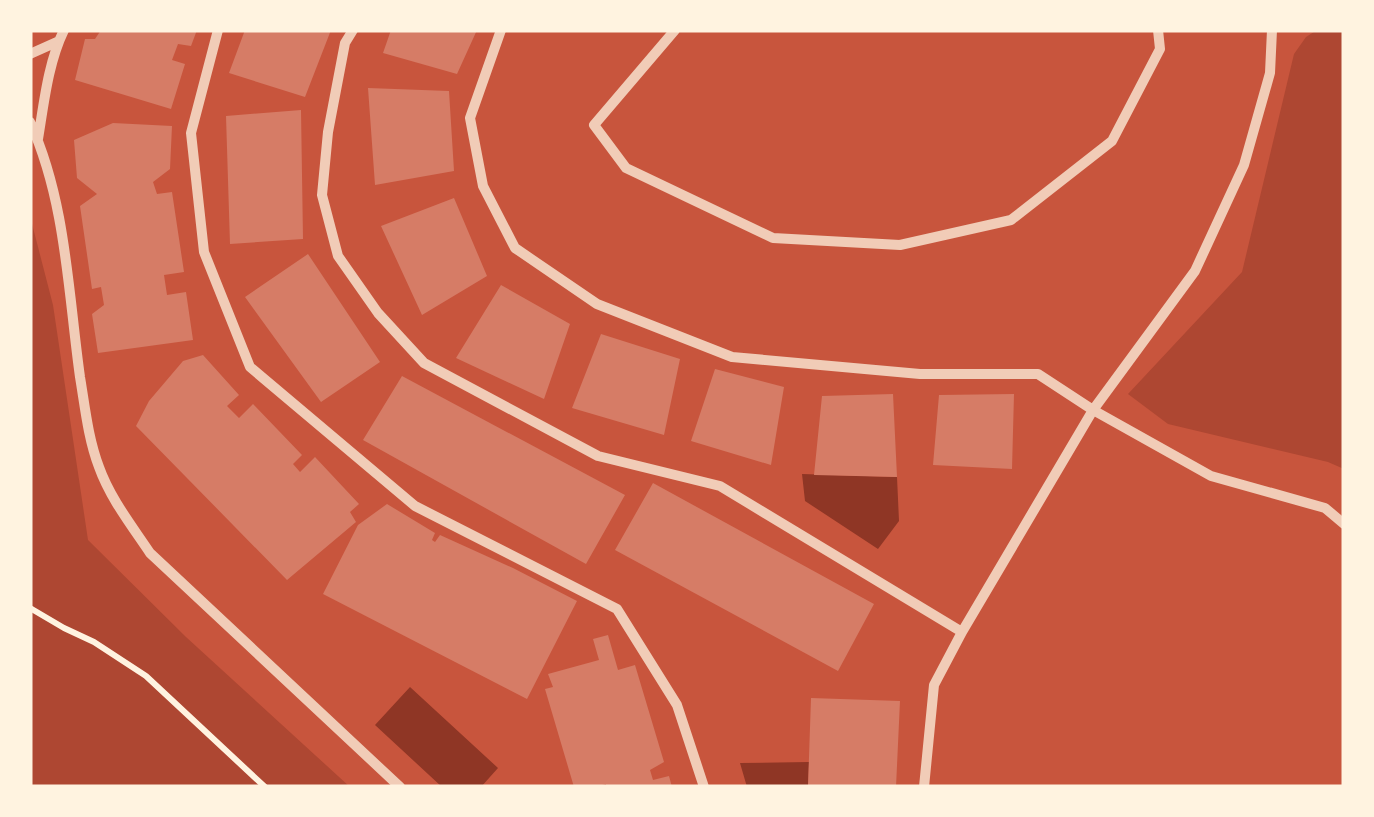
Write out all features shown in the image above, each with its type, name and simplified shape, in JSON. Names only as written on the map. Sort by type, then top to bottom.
[{"type":"street","points":[[218,30],[192,133],[204,252],[250,367],[415,506],[617,609],[677,705],[704,787]]},
{"type":"street","points":[[353,30],[346,42],[328,132],[322,194],[338,256],[378,313],[424,364],[598,456],[720,486],[962,632]]},
{"type":"street","points":[[501,30],[470,118],[483,186],[515,248],[597,304],[732,357],[920,374],[1038,374],[1093,410],[1211,476],[1324,508],[1344,524]]},
{"type":"street","points":[[675,30],[594,125],[626,168],[773,238],[900,245],[1011,220],[1112,141],[1160,49],[1158,30]]},
{"type":"street","points":[[924,787],[934,685],[1093,410],[1195,270],[1244,165],[1270,73],[1272,30]]},
{"type":"street","points":[[30,54],[62,36]]},
{"type":"street","points":[[38,140],[62,36]]},
{"type":"street","points":[[30,122],[65,245],[87,423],[99,468],[120,510],[150,552],[400,787]]},
{"type":"path","points":[[30,608],[94,642],[146,676],[265,787]]},
{"type":"shaded area","points":[[1317,30],[1344,30],[1344,469],[1168,424],[1128,394],[1242,272],[1294,54],[1306,37]]},
{"type":"shaded area","points":[[30,216],[53,305],[88,540],[186,637],[350,787],[30,787]]},
{"type":"shaded area","points":[[802,474],[897,477],[899,521],[878,549],[805,501]]},
{"type":"shaded area","points":[[410,687],[498,768],[481,787],[442,787],[375,725]]},
{"type":"shaded area","points":[[809,762],[808,787],[747,787],[740,763]]},
{"type":"building","points":[[101,30],[197,30],[191,46],[178,44],[172,60],[185,64],[171,109],[75,80],[85,39],[95,39]]},
{"type":"building","points":[[245,30],[331,30],[305,97],[229,73]]},
{"type":"building","points":[[391,30],[477,30],[457,74],[383,53]]},
{"type":"building","points":[[368,88],[449,91],[454,171],[375,185]]},
{"type":"building","points":[[301,110],[303,239],[230,244],[226,116]]},
{"type":"building","points":[[113,123],[172,126],[170,169],[153,182],[157,194],[172,192],[184,272],[164,275],[167,295],[186,292],[193,340],[98,353],[92,314],[104,305],[101,287],[92,289],[80,206],[97,194],[77,178],[74,140]]},
{"type":"building","points":[[454,198],[487,276],[422,315],[381,226]]},
{"type":"building","points":[[308,254],[380,362],[321,402],[245,297]]},
{"type":"building","points":[[501,285],[570,324],[544,399],[456,358]]},
{"type":"building","points":[[601,334],[680,359],[664,435],[572,408]]},
{"type":"building","points":[[203,355],[239,395],[227,406],[239,418],[253,404],[302,455],[293,464],[300,472],[315,457],[359,504],[350,512],[356,522],[287,580],[136,426],[149,401],[183,361]]},
{"type":"building","points":[[715,369],[784,387],[771,465],[691,441]]},
{"type":"building","points":[[402,376],[625,495],[586,564],[363,440]]},
{"type":"building","points":[[893,394],[897,477],[814,475],[822,396]]},
{"type":"building","points":[[1014,394],[1012,469],[933,465],[939,395]]},
{"type":"building","points":[[653,483],[874,604],[838,671],[615,550]]},
{"type":"building","points":[[387,504],[435,533],[435,542],[440,535],[577,601],[527,699],[323,594],[358,525]]},
{"type":"building","points":[[608,635],[618,670],[635,665],[664,762],[650,770],[653,780],[669,776],[672,787],[574,787],[545,689],[553,687],[548,674],[599,660],[593,639]]},
{"type":"building","points":[[811,698],[900,701],[896,787],[808,787]]}]
